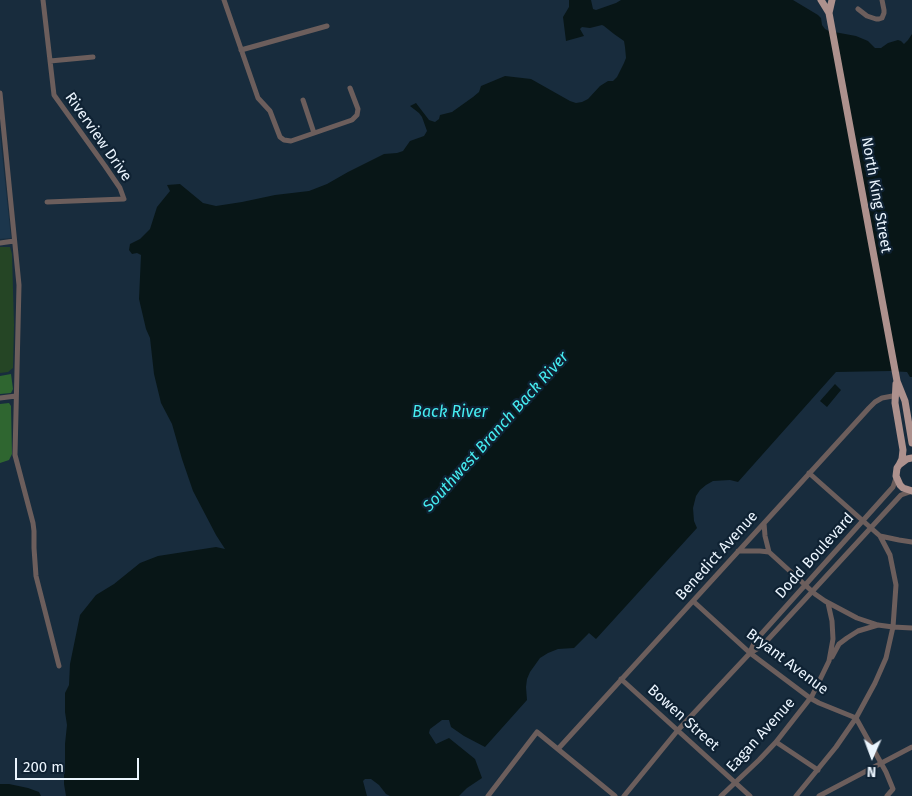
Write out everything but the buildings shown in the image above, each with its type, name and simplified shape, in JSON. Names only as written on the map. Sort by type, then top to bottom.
[{"type":"main road","name":"North King Street","points":[[821,0],[829,13],[897,381],[899,395],[895,403],[903,450],[896,476]]},
{"type":"main road","name":"North King Street","points":[[829,13],[832,0]]},
{"type":"main road","name":"North King Street","points":[[899,395],[905,401],[912,443]]},
{"type":"main road","points":[[899,465],[912,458]]},
{"type":"main road","points":[[896,476],[900,485],[912,491]]},
{"type":"street","name":"Riverview Drive","points":[[44,0],[54,95],[120,188],[124,199],[47,202]]},
{"type":"street","points":[[224,0],[258,98],[270,111],[280,137],[284,140],[291,141],[352,120],[357,115],[358,109],[350,88]]},
{"type":"street","points":[[858,9],[867,16],[882,18],[884,10],[882,0]]},
{"type":"street","points":[[241,50],[327,26]]},
{"type":"street","points":[[50,61],[93,56]]},
{"type":"street","points":[[0,93],[19,285],[15,455],[33,523],[36,576],[59,666]]},
{"type":"street","points":[[302,100],[314,133]]},
{"type":"street","points":[[0,243],[14,241]]},
{"type":"street","name":"Benedict Avenue","points":[[558,749],[876,402],[882,398],[899,395]]},
{"type":"street","points":[[0,398],[16,396]]},
{"type":"street","points":[[796,796],[836,747],[856,718],[876,683],[886,658],[893,627],[896,585],[890,555],[880,536],[809,473]]},
{"type":"street","name":"Dodd Boulevard","points":[[750,653],[755,641],[893,488],[896,476]]},
{"type":"street","name":"Dodd Boulevard","points":[[624,796],[678,730],[750,653],[762,646],[901,495],[912,491]]},
{"type":"street","points":[[764,523],[769,552],[812,592],[828,603],[857,618],[878,625],[912,628]]},
{"type":"street","points":[[880,536],[912,542]]},
{"type":"street","points":[[738,551],[769,552]]},
{"type":"street","name":"Bryant Avenue","points":[[693,601],[750,653],[810,698],[856,718]]},
{"type":"street","name":"Eagan Avenue","points":[[828,603],[833,638],[829,662]]},
{"type":"street","name":"Eagan Avenue","points":[[721,796],[776,742],[801,712],[840,644],[858,631],[878,625]]},
{"type":"street","name":"Bowen Street","points":[[621,679],[750,796]]},
{"type":"street","points":[[856,718],[893,789],[887,796]]},
{"type":"street","points":[[488,796],[537,732],[615,796]]},
{"type":"street","points":[[776,742],[818,770]]},
{"type":"street","points":[[819,796],[912,747]]},
{"type":"shaded area","points":[[0,134],[11,238],[0,239]]},
{"type":"green space","points":[[0,247],[10,247],[12,254],[14,325],[13,368],[8,372],[0,373]]},
{"type":"green space","points":[[11,374],[13,389],[11,393],[0,394],[0,376]]},
{"type":"green space","points":[[9,403],[11,406],[12,454],[9,460],[0,463],[0,404]]},
{"type":"water","name":"Back River","points":[[569,0],[591,0],[593,9],[596,10],[621,0],[793,0],[818,15],[825,29],[856,36],[868,41],[875,48],[881,48],[888,43],[898,40],[904,44],[912,34],[912,377],[907,372],[836,372],[738,482],[730,480],[713,481],[700,490],[696,496],[693,508],[694,521],[697,528],[596,639],[589,633],[574,648],[558,649],[540,658],[527,679],[527,700],[485,747],[451,727],[449,720],[442,720],[430,729],[429,733],[436,744],[449,738],[475,759],[482,778],[459,796],[390,796],[371,779],[365,779],[363,781],[367,796],[66,796],[64,784],[67,725],[65,693],[69,685],[70,664],[80,615],[96,595],[114,584],[140,563],[158,556],[216,547],[225,549],[193,491],[172,424],[161,403],[154,374],[150,338],[139,299],[141,255],[137,253],[132,254],[129,250],[130,244],[140,239],[150,229],[157,207],[170,191],[167,185],[180,184],[203,203],[216,206],[309,191],[327,184],[384,154],[403,151],[410,141],[424,136],[427,131],[422,117],[410,106],[416,103],[429,120],[435,122],[439,119],[440,115],[452,112],[473,97],[479,92],[481,86],[505,76],[531,79],[570,101],[582,102],[588,99],[600,86],[608,81],[613,81],[617,77],[626,58],[625,47],[624,41],[602,25],[590,28],[582,27],[580,29],[584,36],[566,41],[563,17],[569,7]]},
{"type":"water","points":[[835,384],[841,390],[827,407],[820,401]]},
{"type":"water","points":[[0,784],[28,788],[39,792],[41,796],[0,796]]},
{"type":"water label","name":"Southwest Branch Back River","points":[[496,432]]}]
